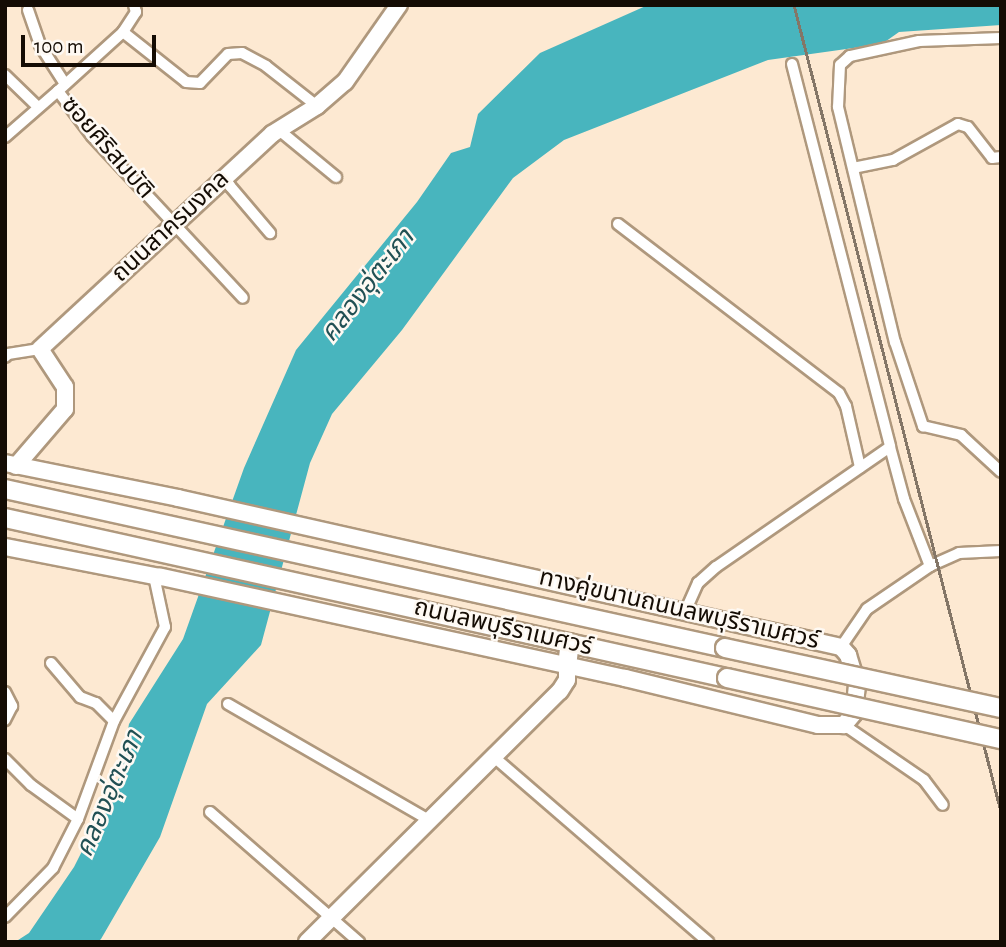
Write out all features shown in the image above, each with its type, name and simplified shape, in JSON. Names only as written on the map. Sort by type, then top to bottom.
[{"type":"main road","name":"ถนนสาครมงคล","points":[[40,349],[279,130],[317,106],[345,82],[399,5]]},
{"type":"main road","points":[[11,464],[65,409],[65,387],[40,349]]},
{"type":"main road","name":"ทางคู่ขนานถนนลพบุรีราเมศวร์","points":[[11,464],[310,527],[841,647],[848,655],[857,685],[854,713],[844,725]]},
{"type":"main road","name":"ถนนลพบุรีราเมศวร์","points":[[5,489],[1001,708]]},
{"type":"main road","name":"ถนนลพบุรีราเมศวร์","points":[[5,517],[1001,739]]},
{"type":"main road","points":[[5,547],[157,576],[567,666],[818,725],[844,725]]},
{"type":"main road","points":[[307,942],[561,691],[567,680],[570,643]]},
{"type":"street","points":[[28,10],[40,45],[62,88],[123,32],[136,12],[134,5]]},
{"type":"street","points":[[123,32],[186,82],[200,83],[228,54],[242,53],[266,66],[317,106]]},
{"type":"street","points":[[1001,38],[919,41],[850,56],[840,65],[838,107],[895,342],[923,426],[961,435],[1001,472]]},
{"type":"street","points":[[792,64],[904,499],[930,566]]},
{"type":"street","points":[[5,75],[38,107]]},
{"type":"street","name":"ซอยศิริสมบัติ","points":[[5,137],[62,88],[92,136],[243,298]]},
{"type":"street","points":[[853,168],[893,160],[958,124],[968,127],[992,159],[1001,157]]},
{"type":"street","points":[[279,130],[336,177]]},
{"type":"street","points":[[230,173],[227,181],[230,186],[270,233]]},
{"type":"street","points":[[618,224],[839,393],[846,406],[860,467]]},
{"type":"street","points":[[5,357],[8,354],[40,349]]},
{"type":"street","points":[[685,612],[698,583],[716,567],[890,447]]},
{"type":"street","points":[[841,647],[867,608],[930,566],[959,553],[1001,551]]},
{"type":"street","points":[[5,917],[53,868],[78,819],[114,721],[165,627],[157,576]]},
{"type":"street","points":[[51,663],[80,697],[96,703],[114,721]]},
{"type":"street","points":[[5,692],[12,706],[5,720]]},
{"type":"street","points":[[228,704],[429,820]]},
{"type":"street","points":[[844,725],[924,780],[943,805]]},
{"type":"street","points":[[494,757],[548,807],[708,942]]},
{"type":"street","points":[[5,759],[31,785],[78,819]]},
{"type":"street","points":[[210,812],[359,942]]},
{"type":"water","name":"คลองอุ่ตะเภา","points":[[648,5],[1001,5],[1001,25],[899,32],[882,44],[768,60],[564,140],[513,178],[402,330],[332,414],[310,463],[261,645],[207,704],[160,837],[101,939],[98,942],[15,942],[29,933],[74,867],[119,778],[129,724],[183,639],[244,468],[296,350],[417,202],[451,153],[470,147],[478,114],[540,53]]},
{"type":"railway","points":[[794,5],[1001,812]]}]
